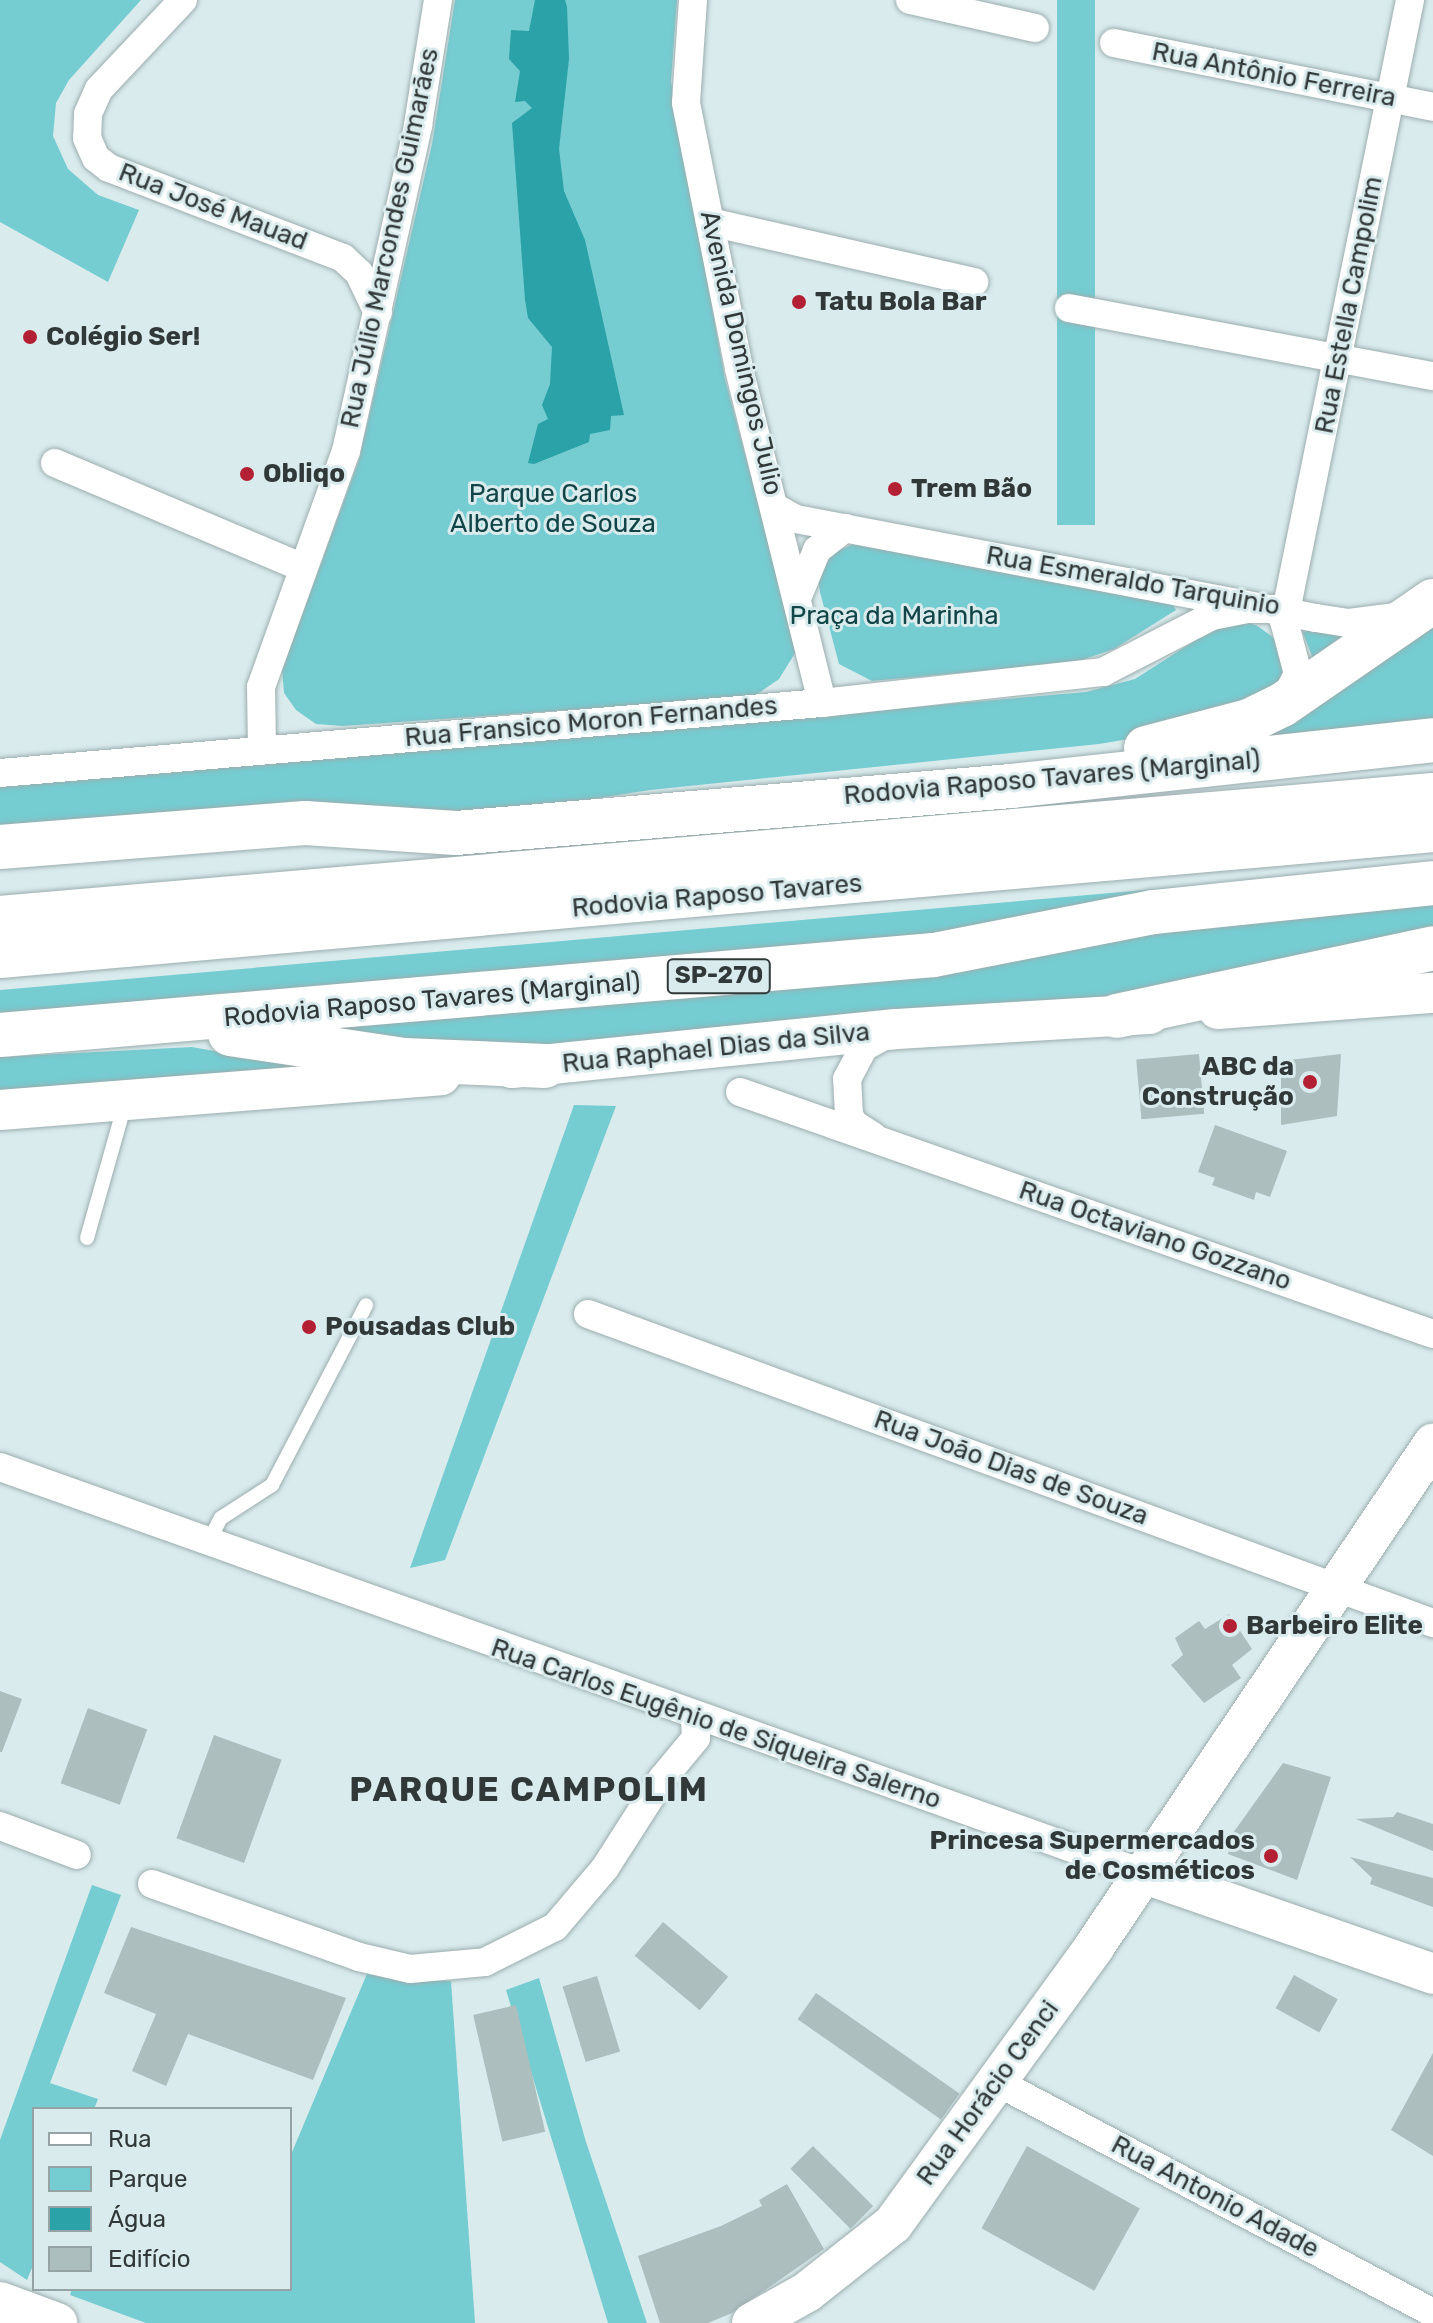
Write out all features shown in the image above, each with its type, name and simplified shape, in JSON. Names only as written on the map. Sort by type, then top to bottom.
[{"type":"highway","points":[[768,804],[1155,747],[1249,721],[1282,705],[1426,606]]},
{"type":"highway","name":"Rodovia Raposo Tavares (Marginal)","points":[[0,847],[305,823],[456,833],[768,804],[1011,786],[1433,740]]},
{"type":"highway","name":"Rodovia Raposo Tavares","points":[[0,918],[1433,795]]},
{"type":"highway","name":"Rodovia Raposo Tavares","points":[[0,956],[1433,830]]},
{"type":"highway","points":[[0,867],[139,836]]},
{"type":"highway","name":"Rodovia Raposo Tavares (Marginal)","points":[[0,1035],[934,955],[1153,912],[1433,883]]},
{"type":"highway","points":[[1117,1016],[1433,948]]},
{"type":"highway","points":[[91,1028],[194,1030],[404,1060],[545,1066]]},
{"type":"main road","name":"Rua Raphael Dias da Silva","points":[[0,1110],[125,1103],[545,1066],[896,1029],[1433,993]]},
{"type":"main road","name":"Rua Horácio Cenci","points":[[752,2323],[807,2292],[893,2224],[997,2082],[1142,1873],[1433,1444]]},
{"type":"main road","name":"Rua Horácio Cenci","points":[[1178,1817],[1172,1858],[1198,1893]]},
{"type":"main road","name":"Rua Carlos Eugênio de Siqueira Salerno","points":[[1142,1873],[1433,1974]]},
{"type":"main road","points":[[0,2302],[57,2323]]},
{"type":"street","name":"Rua José Mauad","points":[[183,0],[99,89],[88,114],[87,138],[96,158],[109,168],[335,254],[355,266],[378,313]]},
{"type":"street","name":"Rua Júlio Marcondes Guimarães","points":[[262,749],[261,687],[346,451],[397,226],[438,0]]},
{"type":"street","name":"Avenida Domingos Julio","points":[[693,0],[686,103],[739,369],[822,703]]},
{"type":"street","points":[[910,0],[1035,28]]},
{"type":"street","name":"Rua Estella Campolim","points":[[1287,609],[1410,0]]},
{"type":"street","name":"Rua Antônio Ferreira","points":[[1114,43],[1433,107]]},
{"type":"street","points":[[710,222],[974,282]]},
{"type":"street","name":"Rua José Mauad","points":[[335,254],[365,248],[397,226]]},
{"type":"street","points":[[1069,308],[1433,376]]},
{"type":"street","points":[[55,463],[303,568]]},
{"type":"street","name":"Rua Esmeraldo Tarquinio","points":[[776,508],[796,519],[1349,623],[1426,606]]},
{"type":"street","points":[[797,599],[817,550],[845,528]]},
{"type":"street","name":"Rua Fransico Moron Fernandes","points":[[1174,637],[1198,610],[1197,602],[1183,592]]},
{"type":"street","points":[[1282,705],[1298,674],[1284,621],[1287,609]]},
{"type":"street","name":"Rua Fransico Moron Fernandes","points":[[0,773],[822,703],[1103,672],[1230,611],[1287,609]]},
{"type":"street","name":"Rua Octaviano Gozzano","points":[[877,1138],[854,1124],[849,1115],[847,1079],[864,1047],[896,1029]]},
{"type":"street","name":"Rua Octaviano Gozzano","points":[[740,1092],[1433,1334]]},
{"type":"street","name":"Rua João Dias de Souza","points":[[588,1314],[1433,1623]]},
{"type":"street","name":"Rua Carlos Eugênio de Siqueira Salerno","points":[[0,1467],[691,1716],[1142,1873]]},
{"type":"street","points":[[152,1884],[410,1969],[485,1962],[555,1927],[605,1868],[662,1779],[696,1738],[691,1716]]},
{"type":"street","points":[[0,1826],[77,1855]]},
{"type":"street","name":"Rua Antonio Adade","points":[[997,2082],[1433,2313]]},
{"type":"lane","points":[[87,1238],[125,1103]]},
{"type":"lane","points":[[208,1543],[221,1518],[272,1485],[366,1305]]},
{"type":"green space","points":[[0,0],[141,0],[69,80],[56,103],[53,136],[68,169],[98,195],[139,210],[108,282],[0,222]]},
{"type":"green space","name":"Parque Carlos Alberto de Souza","points":[[455,0],[677,0],[671,82],[725,379],[797,650],[779,679],[753,697],[343,726],[316,724],[296,710],[284,693],[282,670],[359,460],[432,144]]},
{"type":"green space","points":[[1057,0],[1095,0],[1095,525],[1057,525]]},
{"type":"green space","name":"Praça da Marinha","points":[[854,544],[1172,603],[1176,610],[1114,649],[1076,662],[872,681],[839,664],[818,578],[829,554]]},
{"type":"green space","points":[[1235,620],[1256,625],[1277,640],[1283,662],[1282,678],[1273,691],[1177,731],[1099,744],[650,790],[509,812],[0,829],[0,787],[1086,692],[1135,679],[1216,627]]},
{"type":"green space","points":[[1433,627],[1433,727],[1241,749]]},
{"type":"green space","points":[[1308,630],[1355,635],[1315,664],[1303,633]]},
{"type":"green space","points":[[1433,865],[860,951],[0,1017],[0,990]]},
{"type":"green space","points":[[1433,904],[1433,939],[1078,1008],[492,1059],[332,1033],[340,1027],[1164,927]]},
{"type":"green space","points":[[192,1047],[326,1071],[0,1094],[0,1057]]},
{"type":"green space","points":[[574,1105],[616,1106],[445,1560],[410,1568]]},
{"type":"green space","points":[[92,1885],[121,1895],[50,2083],[98,2099],[95,2107],[32,2107],[32,2268],[27,2280],[0,2262],[0,2140]]},
{"type":"green space","points":[[369,1969],[413,1979],[451,1981],[475,2323],[146,2323],[70,2295],[71,2291],[292,2291],[292,2152]]},
{"type":"green space","points":[[539,1978],[586,2142],[647,2323],[608,2323],[506,1990]]},
{"type":"water","points":[[535,0],[565,0],[567,7],[569,59],[559,149],[564,191],[585,240],[624,415],[611,416],[610,430],[590,434],[589,442],[534,464],[528,463],[538,424],[548,419],[542,405],[550,384],[552,347],[528,318],[525,300],[512,123],[532,108],[525,101],[515,102],[520,71],[509,59],[511,30],[529,31]]},
{"type":"building","points":[[1199,1054],[1204,1114],[1141,1119],[1136,1059]]},
{"type":"building","name":"ABC da Construção","points":[[1341,1054],[1337,1116],[1281,1125],[1281,1061]]},
{"type":"building","points":[[1215,1125],[1287,1151],[1270,1197],[1256,1192],[1254,1200],[1212,1185],[1215,1178],[1198,1172]]},
{"type":"building","points":[[1229,1614],[1252,1649],[1232,1665],[1241,1678],[1204,1703],[1171,1665],[1183,1655],[1175,1638],[1199,1621],[1205,1629]]},
{"type":"building","points":[[0,1691],[22,1699],[2,1752],[0,1752]]},
{"type":"building","points":[[88,1708],[147,1730],[120,1805],[61,1783]]},
{"type":"building","points":[[214,1735],[282,1760],[244,1863],[176,1838]]},
{"type":"building","points":[[1283,1763],[1331,1777],[1297,1880],[1228,1854],[1233,1833]]},
{"type":"building","points":[[1397,1812],[1433,1824],[1433,1851],[1356,1819],[1393,1817]]},
{"type":"building","points":[[1350,1857],[1433,1878],[1433,1907],[1370,1884],[1372,1878]]},
{"type":"building","points":[[663,1922],[728,1977],[700,2010],[635,1956]]},
{"type":"building","points":[[131,1927],[346,1998],[313,2080],[188,2034],[166,2086],[132,2071],[156,2014],[104,1993]]},
{"type":"building","points":[[1294,1975],[1338,1999],[1319,2032],[1276,2008]]},
{"type":"building","points":[[597,1976],[620,2052],[586,2062],[563,1987]]},
{"type":"building","points":[[816,1993],[959,2093],[941,2120],[798,2019]]},
{"type":"building","points":[[516,2005],[545,2132],[502,2142],[473,2015]]},
{"type":"building","points":[[1433,2053],[1433,2156],[1391,2130]]},
{"type":"building","points":[[813,2146],[873,2206],[850,2229],[790,2169]]},
{"type":"building","points":[[1027,2146],[1140,2209],[1094,2291],[981,2228]]},
{"type":"building","points":[[787,2184],[824,2249],[732,2313],[708,2323],[660,2323],[638,2256],[721,2226],[762,2206],[759,2200]]},
{"type":"place","name":"Tatu Bola Bar","points":[[799,302]]},
{"type":"place","name":"Colégio Ser!","points":[[30,337]]},
{"type":"place","name":"Obliqo","points":[[247,474]]},
{"type":"place","name":"Trem Bão","points":[[895,489]]},
{"type":"place","name":"ABC da Construção","points":[[1310,1082]]},
{"type":"place","name":"Pousadas Club","points":[[309,1327]]},
{"type":"place","name":"Barbeiro Elite","points":[[1230,1626]]},
{"type":"place","name":"Princesa Supermercados de Cosméticos","points":[[1271,1856]]},
{"type":"district","name":"PARQUE CAMPOLIM","points":[[529,1790]]}]
